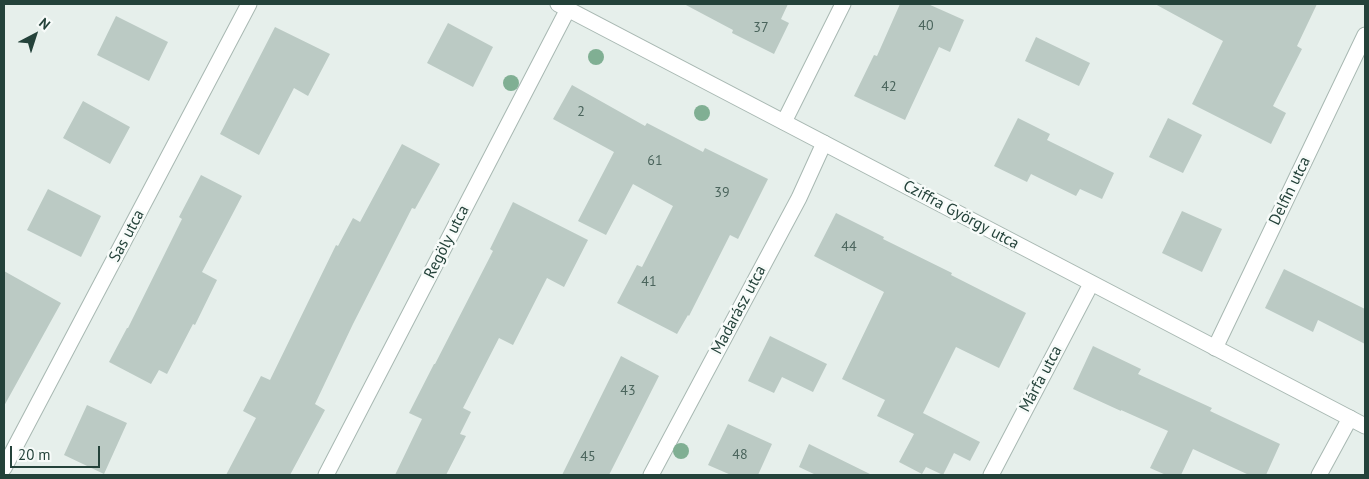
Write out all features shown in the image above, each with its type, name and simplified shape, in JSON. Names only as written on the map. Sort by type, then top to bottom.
[{"type":"street","name":"Sas utca","points":[[4,468],[249,4]]},
{"type":"street","points":[[784,122],[843,4]]},
{"type":"street","name":"Cziffra György utca","points":[[563,6],[1365,426]]},
{"type":"street","name":"Regöly utca","points":[[326,475],[563,6]]},
{"type":"street","name":"Delfin utca","points":[[1215,348],[1365,35]]},
{"type":"street","name":"Madarász utca","points":[[651,475],[798,198],[824,143]]},
{"type":"street","name":"Márfa utca","points":[[991,475],[1092,284]]},
{"type":"street","points":[[1319,475],[1350,418]]},
{"type":"building","points":[[684,4],[788,4],[781,19],[789,23],[774,54],[732,33],[733,30]]},
{"type":"building","points":[[900,4],[928,4],[964,20],[950,52],[939,47],[905,120],[854,96],[874,55],[877,56]]},
{"type":"building","points":[[1155,4],[1317,4],[1297,46],[1302,49],[1273,106],[1286,113],[1271,144],[1192,104],[1223,41]]},
{"type":"building","points":[[116,16],[168,42],[149,81],[97,55]]},
{"type":"building","points":[[448,23],[493,47],[473,87],[427,63]]},
{"type":"building","points":[[275,27],[330,54],[308,96],[294,88],[259,155],[220,134]]},
{"type":"building","points":[[1036,37],[1090,63],[1079,86],[1025,61]]},
{"type":"building","points":[[572,85],[645,126],[647,123],[703,152],[705,148],[768,179],[738,239],[730,235],[689,316],[677,334],[617,303],[637,265],[642,267],[673,206],[633,184],[606,235],[578,221],[614,152],[553,119]]},
{"type":"building","points":[[83,101],[130,127],[110,164],[63,138]]},
{"type":"building","points":[[1018,118],[1050,134],[1047,140],[1114,173],[1102,199],[1080,189],[1076,196],[1031,174],[1027,182],[994,166]]},
{"type":"building","points":[[1168,118],[1202,135],[1183,173],[1149,157]]},
{"type":"building","points":[[402,144],[440,164],[415,209],[412,208],[315,404],[325,410],[290,475],[226,475],[256,418],[243,411],[261,376],[270,380],[336,245],[338,246],[353,218],[360,222]]},
{"type":"building","points":[[201,175],[242,196],[202,272],[217,280],[195,325],[193,324],[167,374],[159,370],[151,384],[109,362],[182,219],[179,217]]},
{"type":"building","points":[[48,189],[101,216],[81,257],[27,230]]},
{"type":"building","points":[[513,202],[588,240],[564,287],[547,278],[513,345],[499,338],[463,408],[471,412],[460,434],[466,436],[446,475],[395,475],[422,419],[409,413],[493,251],[490,249]]},
{"type":"building","points":[[1182,211],[1222,229],[1202,272],[1162,253]]},
{"type":"building","points":[[836,213],[1026,313],[999,368],[956,347],[923,413],[980,442],[970,461],[954,453],[943,475],[926,467],[922,474],[899,462],[914,434],[877,416],[885,400],[842,379],[884,292],[814,256]]},
{"type":"building","points":[[1284,269],[1365,309],[1365,344],[1318,320],[1313,332],[1265,308]]},
{"type":"building","points":[[4,271],[61,303],[4,406]]},
{"type":"building","points":[[770,336],[827,364],[813,392],[782,377],[774,393],[748,381]]},
{"type":"building","points":[[1093,346],[1141,369],[1138,374],[1212,408],[1210,411],[1280,444],[1266,475],[1249,475],[1193,449],[1181,475],[1166,475],[1150,468],[1168,431],[1073,389]]},
{"type":"building","points":[[621,356],[659,376],[609,475],[562,475]]},
{"type":"building","points":[[87,405],[127,423],[104,474],[64,455]]},
{"type":"building","points":[[728,424],[772,444],[758,475],[731,475],[708,465]]},
{"type":"building","points":[[809,444],[872,475],[816,475],[799,467]]}]
